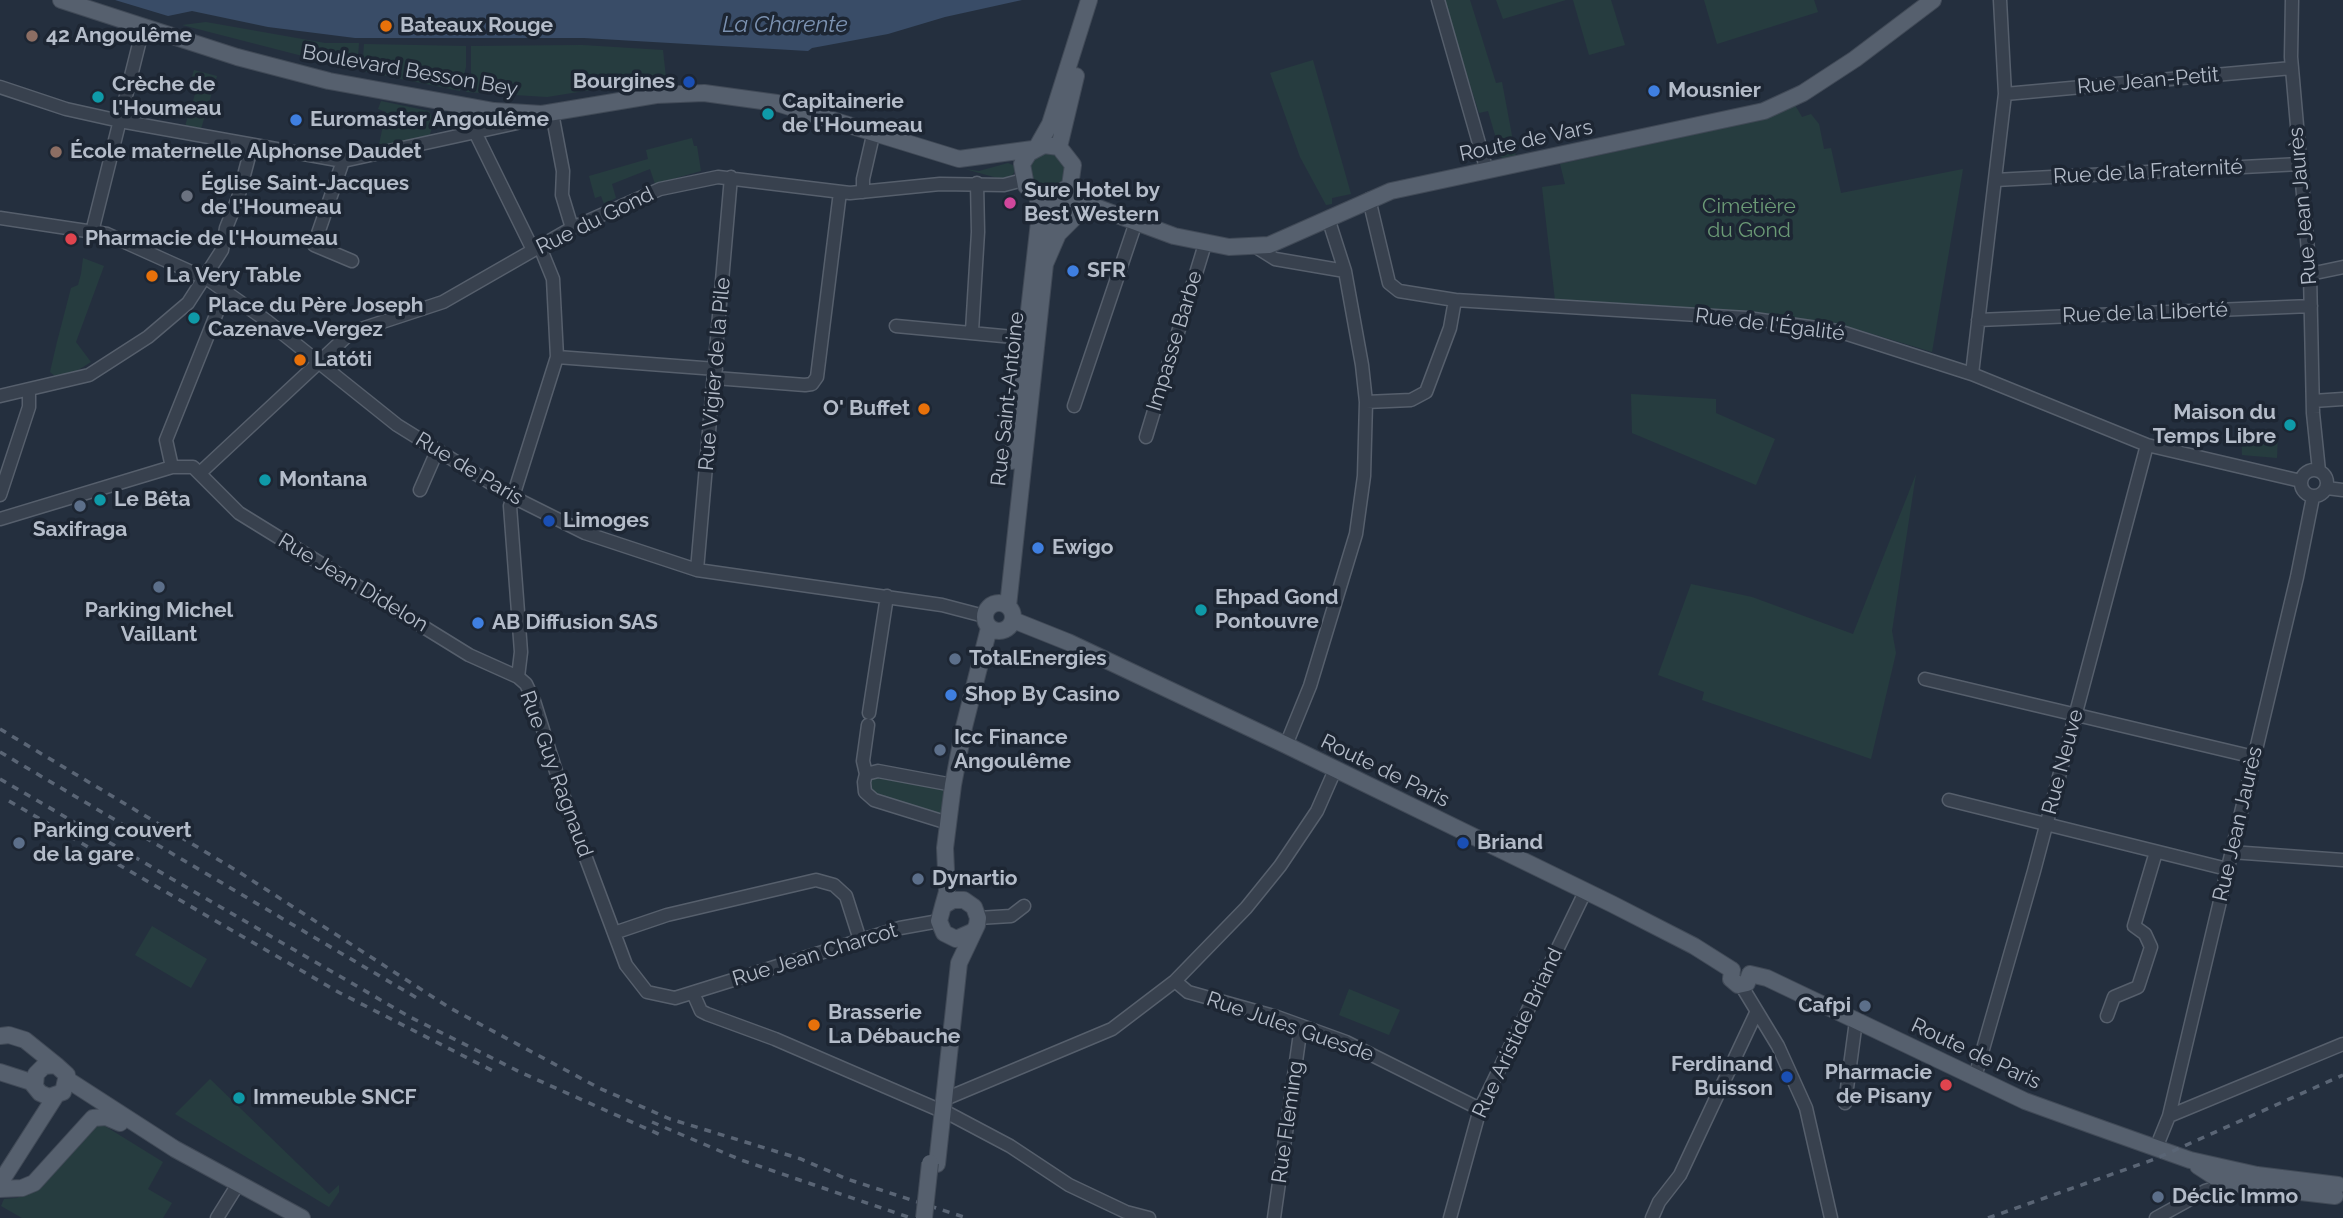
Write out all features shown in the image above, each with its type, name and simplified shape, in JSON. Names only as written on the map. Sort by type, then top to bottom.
[{"type":"main road","name":"Boulevard Besson Bey","points":[[61,0],[143,28],[329,81],[468,107],[523,114],[552,113],[656,94],[704,93],[777,103],[959,159],[1035,148]]},
{"type":"main road","points":[[1045,196],[1070,186],[1073,165],[1059,147],[1056,125],[1089,0]]},
{"type":"main road","points":[[1023,172],[1035,148],[1056,125],[1098,0]]},
{"type":"main road","name":"Route de Vars","points":[[1045,196],[1205,244],[1256,247],[1287,238],[1369,199],[1429,182],[1765,111],[1802,93],[1855,59],[1933,0]]},
{"type":"main road","points":[[1035,148],[1059,147]]},
{"type":"main road","points":[[1002,152],[1045,196],[1045,264]]},
{"type":"main road","name":"Route de Vars","points":[[1070,186],[1082,202],[1108,214]]},
{"type":"main road","name":"Rue Saint-Antoine","points":[[1006,610],[1024,338],[1040,213],[1045,196]]},
{"type":"main road","name":"Rue Saint-Antoine","points":[[1006,610],[1045,264],[1058,234],[1083,209]]},
{"type":"main road","points":[[924,1218],[934,1163],[960,958],[976,925],[969,903],[960,892],[954,872],[957,826],[991,625],[988,607],[1006,610],[1008,628],[991,625]]},
{"type":"main road","name":"Route de Paris","points":[[1006,610],[1694,946],[1732,970],[1741,965],[1746,980],[1767,978],[2025,1101],[2156,1148],[2190,1160],[2340,1191]]},
{"type":"main road","points":[[948,1042],[950,957],[942,920],[947,892],[944,857],[964,727],[991,625]]},
{"type":"main road","points":[[942,920],[958,899],[969,903]]},
{"type":"main road","points":[[942,920],[956,939],[976,925]]},
{"type":"main road","points":[[0,1036],[9,1034],[25,1040],[65,1071],[0,1166]]},
{"type":"main road","points":[[52,1089],[35,1078],[41,1068],[56,1065]]},
{"type":"main road","points":[[0,1072],[119,1115],[213,1171],[302,1218]]},
{"type":"main road","points":[[52,1089],[0,1185],[22,1188],[34,1183],[82,1129],[99,1116],[176,1149]]},
{"type":"main road","name":"Route de Paris","points":[[2190,1160],[2224,1183],[2340,1191]]},
{"type":"main road","points":[[932,1218],[934,1163]]},
{"type":"main road","points":[[213,1171],[235,1189],[284,1218]]},
{"type":"street","points":[[1438,0],[1487,171]]},
{"type":"street","points":[[1972,374],[2005,94],[2000,0]]},
{"type":"street","name":"Rue Jean Jaurès","points":[[2292,0],[2292,68],[2310,274],[2315,471]]},
{"type":"street","points":[[92,232],[143,28]]},
{"type":"street","name":"Rue Jean-Petit","points":[[2005,94],[2292,68]]},
{"type":"street","points":[[0,87],[66,109],[120,121],[343,161],[517,123],[523,114]]},
{"type":"street","points":[[468,107],[475,132],[553,279],[557,357],[812,384],[817,377],[841,192]]},
{"type":"street","points":[[552,113],[563,171],[562,195],[572,228]]},
{"type":"street","points":[[863,192],[863,180],[874,131]]},
{"type":"street","points":[[0,396],[80,379],[137,345],[188,303],[222,250],[226,228],[239,198],[253,145]]},
{"type":"street","points":[[343,161],[314,245],[352,261]]},
{"type":"street","name":"Rue de la Fraternité","points":[[1995,180],[2300,164]]},
{"type":"street","name":"Rue du Gond","points":[[201,472],[350,335],[443,302],[572,228],[660,189],[705,178],[731,177],[841,192],[863,192],[977,183],[1004,185],[1023,172]]},
{"type":"street","name":"Rue Vigier de la Pile","points":[[697,570],[731,177]]},
{"type":"street","points":[[972,331],[978,232],[977,183]]},
{"type":"street","name":"Rue de l'Égalité","points":[[1369,199],[1389,283],[1399,291],[1455,300],[1747,318],[1838,331],[1972,374],[2147,445],[2301,481]]},
{"type":"street","name":"Rue de Paris","points":[[0,218],[107,234],[226,290],[397,425],[513,497],[585,533],[697,570],[942,605],[991,625]]},
{"type":"street","points":[[1286,745],[1310,685],[1356,534],[1364,476],[1366,402],[1345,271],[1328,218]]},
{"type":"street","points":[[1074,407],[1136,222]]},
{"type":"street","name":"Impasse Barbe","points":[[1146,437],[1205,244]]},
{"type":"street","points":[[1256,247],[1275,259],[1345,271]]},
{"type":"street","points":[[2310,274],[2343,267]]},
{"type":"street","points":[[172,467],[166,440],[226,290]]},
{"type":"street","points":[[1366,402],[1411,400],[1426,392],[1450,328],[1455,300]]},
{"type":"street","name":"Rue de la Liberté","points":[[1978,320],[2311,306]]},
{"type":"street","points":[[897,326],[1024,338]]},
{"type":"street","name":"Rue Guy Ragnaud","points":[[557,357],[513,497],[509,519],[521,652],[518,677],[526,684],[534,701],[568,810],[631,976],[646,992],[667,998],[693,993]]},
{"type":"street","points":[[0,495],[29,407],[29,390]]},
{"type":"street","points":[[2313,407],[2343,399]]},
{"type":"street","name":"Rue Neuve","points":[[1975,1077],[2046,826],[2147,445]]},
{"type":"street","points":[[420,490],[437,451]]},
{"type":"street","points":[[0,501],[2,518],[172,467],[186,465],[201,472]]},
{"type":"street","points":[[2315,471],[2325,476],[2327,488],[2321,495],[2313,497],[2302,490],[2301,481],[2315,471]]},
{"type":"street","name":"Rue Jean Didelon","points":[[201,472],[239,513],[469,654],[518,677]]},
{"type":"street","points":[[2327,488],[2343,491]]},
{"type":"street","name":"Rue Jean Jaurès","points":[[2156,1148],[2169,1116],[2313,497]]},
{"type":"street","points":[[887,596],[863,761],[866,774],[864,787],[868,797],[948,823]]},
{"type":"street","points":[[1925,679],[2254,757]]},
{"type":"street","points":[[942,1100],[1098,1036],[1175,981],[1238,917],[1280,866],[1317,811],[1333,769]]},
{"type":"street","points":[[866,774],[884,772],[953,785]]},
{"type":"street","points":[[1949,800],[2227,869]]},
{"type":"street","points":[[2107,1016],[2114,997],[2138,987],[2151,947],[2145,934],[2134,926],[2156,852]]},
{"type":"street","points":[[2231,852],[2343,860]]},
{"type":"street","points":[[614,933],[667,915],[816,880],[834,885],[846,896],[860,940]]},
{"type":"street","name":"Rue Aristide Briand","points":[[1450,1218],[1480,1108],[1585,892]]},
{"type":"street","points":[[976,925],[1011,916],[1024,906]]},
{"type":"street","name":"Rue Jean Charcot","points":[[693,993],[860,940],[942,920]]},
{"type":"street","points":[[1746,980],[1756,1013],[1783,1056],[1805,1108],[1831,1218]]},
{"type":"street","name":"Rue Jules Guesde","points":[[1175,981],[1188,992],[1346,1042],[1410,1071],[1480,1108]]},
{"type":"street","points":[[693,993],[701,1011],[707,1014],[738,1024],[895,1090],[942,1100],[1069,1185],[1126,1212],[1149,1218]]},
{"type":"street","points":[[1652,1218],[1659,1202],[1680,1175],[1756,1013]]},
{"type":"street","points":[[1845,1103],[1856,1021]]},
{"type":"street","name":"Rue Fleming","points":[[1274,1218],[1301,1026]]},
{"type":"street","points":[[2169,1116],[2343,1044]]},
{"type":"street","points":[[2157,1218],[2224,1183]]},
{"type":"street","name":"Route de Paris","points":[[2224,1183],[2314,1184]]},
{"type":"street","points":[[217,1218],[235,1189]]},
{"type":"green space","points":[[1443,0],[1470,0],[1496,83],[1502,82],[1516,157],[1502,159],[1488,111],[1479,113]]},
{"type":"green space","points":[[1496,0],[1566,0],[1503,19]]},
{"type":"green space","points":[[1573,0],[1611,0],[1625,45],[1589,55]]},
{"type":"green space","points":[[1704,0],[1814,0],[1818,12],[1717,44]]},
{"type":"green space","points":[[206,22],[325,43],[359,43],[357,70],[182,25]]},
{"type":"green space","points":[[364,44],[466,46],[466,67],[460,91],[362,71]]},
{"type":"green space","points":[[582,45],[663,50],[666,78],[547,97],[466,92],[471,78],[471,46]]},
{"type":"green space","points":[[1313,60],[1351,194],[1332,198],[1332,204],[1326,205],[1300,157],[1270,73]]},
{"type":"green space","points":[[194,70],[217,76],[201,129],[185,126],[197,88],[191,80]]},
{"type":"green space","points":[[381,101],[429,111],[434,122],[430,134],[426,138],[378,149],[386,112],[378,109]]},
{"type":"green space","name":"Cimetière du Gond","points":[[1795,105],[1802,117],[1811,114],[1819,124],[1824,149],[1831,148],[1841,193],[1963,169],[1932,352],[1856,329],[1804,320],[1555,300],[1542,187],[1565,184],[1560,164],[1761,120]]},
{"type":"green space","points":[[692,138],[694,146],[697,146],[701,171],[655,184],[650,169],[612,184],[616,198],[604,204],[601,196],[595,198],[589,176],[648,159],[646,150]]},
{"type":"green space","points":[[1048,152],[1062,157],[1067,171],[1062,185],[1048,190],[1034,185],[1029,171],[1034,157]]},
{"type":"green space","points":[[1008,163],[1015,166],[1015,171],[1011,177],[1001,179],[965,169],[979,171]]},
{"type":"green space","points":[[83,258],[104,266],[76,342],[91,362],[75,372],[55,376],[50,372],[57,342],[71,288],[78,285]]},
{"type":"green space","points":[[1631,394],[1716,399],[1716,413],[1775,439],[1756,485],[1632,433]]},
{"type":"green space","points":[[2241,433],[2251,439],[2260,434],[2278,433],[2277,458],[2242,455]]},
{"type":"green space","points":[[1916,474],[1892,631],[1896,653],[1871,759],[1702,700],[1704,692],[1658,675],[1691,584],[1752,597],[1853,634]]},
{"type":"green space","points":[[875,776],[948,788],[944,818],[873,795],[869,782]]},
{"type":"green space","points":[[152,926],[207,959],[191,988],[135,955]]},
{"type":"green space","points":[[1349,989],[1400,1010],[1389,1035],[1339,1015]]},
{"type":"green space","points":[[210,1079],[329,1194],[339,1185],[339,1192],[329,1207],[175,1114]]},
{"type":"green space","points":[[100,1123],[163,1162],[148,1189],[172,1203],[163,1218],[22,1218],[1,1206],[4,1199],[17,1198],[46,1182]]},
{"type":"water","name":"La Charente","points":[[115,0],[1022,0],[808,51],[584,38],[355,38],[268,27],[192,11],[168,16]]},
{"type":"railway","points":[[0,729],[239,872],[450,1008],[599,1088],[670,1119],[801,1159],[847,1179],[967,1218]]},
{"type":"railway","points":[[0,752],[417,998]]},
{"type":"railway","points":[[0,779],[410,1017],[522,1073],[663,1136]]},
{"type":"railway","points":[[9,801],[340,993],[495,1072]]},
{"type":"railway","points":[[1988,1218],[2155,1159],[2343,1075]]},
{"type":"railway","points":[[652,1122],[741,1160],[911,1218]]},
{"type":"place","name":"Bateaux Rouge","points":[[386,26]]},
{"type":"place","name":"42 Angoulême","points":[[32,36]]},
{"type":"place","name":"Bourgines","points":[[689,82]]},
{"type":"place","name":"Mousnier","points":[[1654,91]]},
{"type":"place","name":"Crèche de l'Houmeau","points":[[98,97]]},
{"type":"place","name":"Capitainerie de l'Houmeau","points":[[768,114]]},
{"type":"place","name":"Euromaster Angoulême","points":[[296,120]]},
{"type":"place","name":"École maternelle Alphonse Daudet","points":[[56,152]]},
{"type":"place","name":"Église Saint-Jacques de l'Houmeau","points":[[187,196]]},
{"type":"place","name":"Sure Hotel by Best Western","points":[[1010,203]]},
{"type":"place","name":"Pharmacie de l'Houmeau","points":[[71,239]]},
{"type":"place","name":"SFR","points":[[1073,271]]},
{"type":"place","name":"La Very Table","points":[[152,276]]},
{"type":"place","name":"Place du Père Joseph Cazenave-Vergez","points":[[194,318]]},
{"type":"place","name":"Latóti","points":[[300,360]]},
{"type":"place","name":"O' Buffet","points":[[924,409]]},
{"type":"place","name":"Maison du Temps Libre","points":[[2290,425]]},
{"type":"place","name":"Montana","points":[[265,480]]},
{"type":"place","name":"Le Bêta","points":[[100,500]]},
{"type":"place","name":"Saxifraga","points":[[80,506]]},
{"type":"place","name":"Limoges","points":[[549,521]]},
{"type":"place","name":"Ewigo","points":[[1038,548]]},
{"type":"place","name":"Parking Michel Vaillant","points":[[159,587]]},
{"type":"place","name":"Ehpad Gond Pontouvre","points":[[1201,610]]},
{"type":"place","name":"AB Diffusion SAS","points":[[478,623]]},
{"type":"place","name":"TotalEnergies","points":[[955,659]]},
{"type":"place","name":"Shop By Casino","points":[[951,695]]},
{"type":"place","name":"Icc Finance Angoulême","points":[[940,750]]},
{"type":"place","name":"Parking couvert de la gare","points":[[19,843]]},
{"type":"place","name":"Briand","points":[[1463,843]]},
{"type":"place","name":"Dynartio","points":[[918,879]]},
{"type":"place","name":"Cafpi","points":[[1865,1006]]},
{"type":"place","name":"Brasserie La Débauche","points":[[814,1025]]},
{"type":"place","name":"Ferdinand Buisson","points":[[1787,1077]]},
{"type":"place","name":"Pharmacie de Pisany","points":[[1946,1085]]},
{"type":"place","name":"Immeuble SNCF","points":[[239,1098]]},
{"type":"place","name":"Déclic Immo","points":[[2158,1197]]}]
